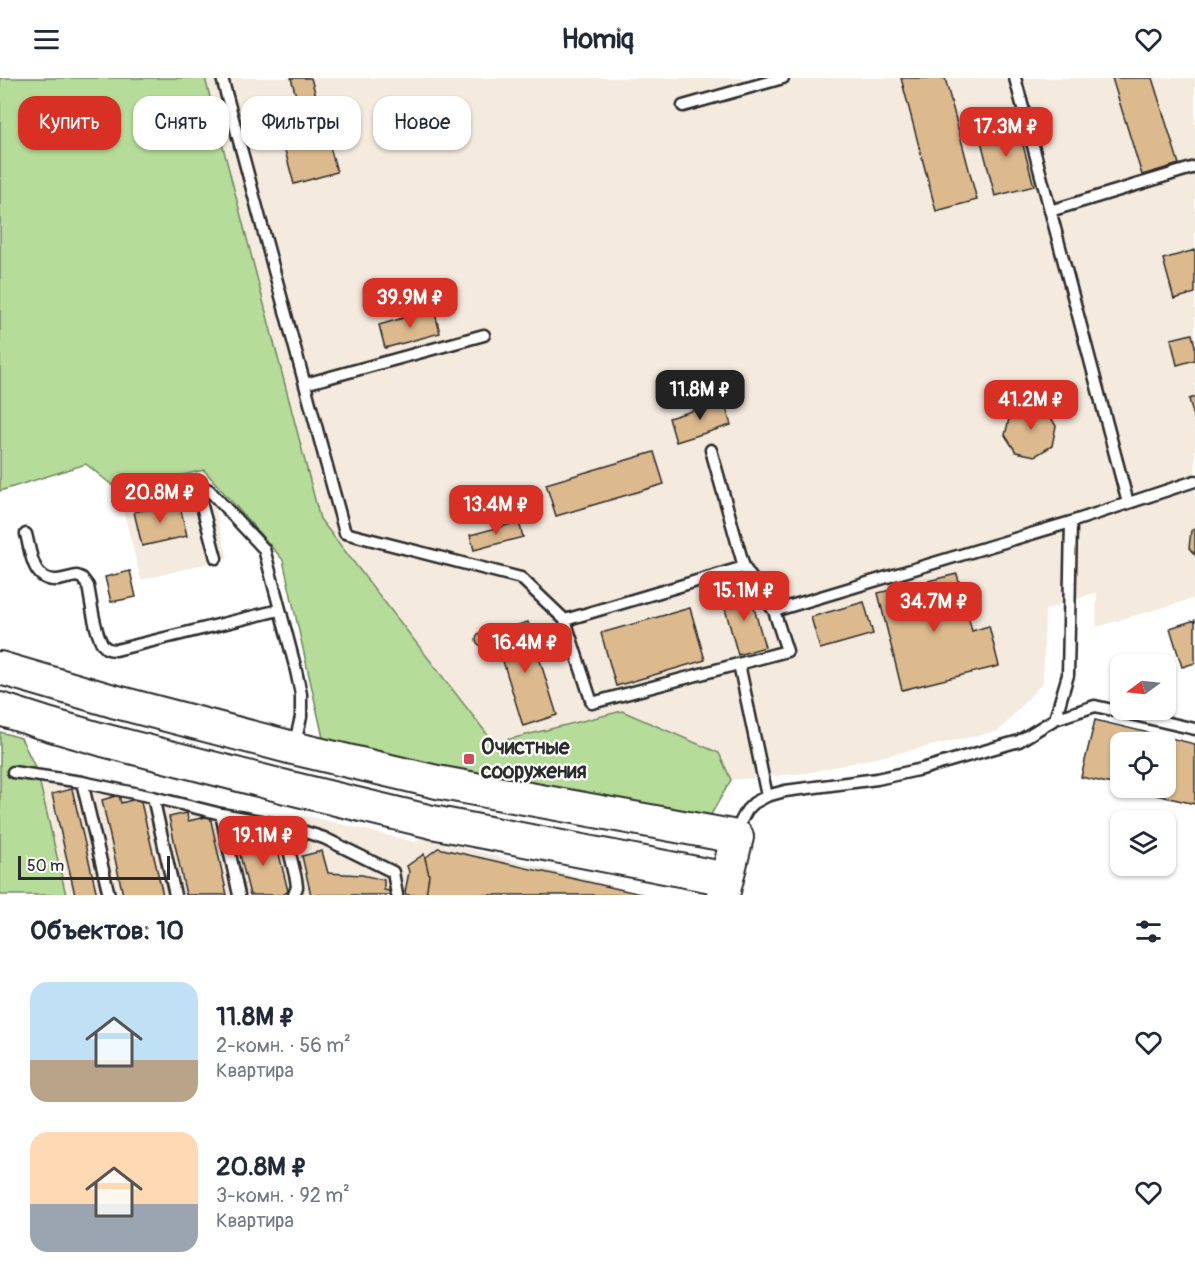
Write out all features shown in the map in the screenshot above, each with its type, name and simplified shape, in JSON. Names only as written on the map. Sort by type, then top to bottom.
[{"type":"main road","points":[[0,668],[112,701],[293,748],[438,782],[737,837],[725,887],[286,787],[138,749],[0,709]]},
{"type":"lane","points":[[222,78],[345,533],[521,578],[565,620],[592,703],[786,651],[774,611],[744,567],[711,450]]},
{"type":"lane","points":[[683,106],[783,78]]},
{"type":"lane","points":[[1019,80],[1050,211],[1128,503]]},
{"type":"lane","points":[[1050,211],[1195,167]]},
{"type":"lane","points":[[305,384],[484,335]]},
{"type":"lane","points":[[774,611],[1071,522],[1195,481]]},
{"type":"lane","points":[[196,484],[216,558]]},
{"type":"lane","points":[[125,500],[178,485],[196,484],[209,490],[264,549],[301,694],[301,717],[293,748]]},
{"type":"lane","points":[[1055,719],[1068,675],[1071,522]]},
{"type":"lane","points":[[26,534],[34,567],[38,573],[51,580],[77,576],[86,582],[99,636],[105,647],[110,650],[279,610]]},
{"type":"lane","points":[[565,620],[744,567]]},
{"type":"lane","points":[[739,664],[767,796]]},
{"type":"lane","points":[[737,837],[741,821],[747,810],[767,796],[785,791],[877,779],[922,769],[1019,741],[1055,719],[1095,706],[1195,729]]},
{"type":"lane","points":[[14,772],[82,782],[153,797],[221,814],[283,825],[324,838],[393,872],[397,895]]},
{"type":"lane","points":[[82,782],[109,895]]},
{"type":"lane","points":[[153,797],[175,895]]},
{"type":"lane","points":[[221,814],[238,895]]},
{"type":"lane","points":[[283,825],[297,879],[294,895]]},
{"type":"shaded area","points":[[201,78],[1195,78],[1195,598],[1096,627],[1097,592],[1045,610],[1043,682],[999,731],[806,773],[731,780],[718,753],[622,711],[494,743],[320,519],[220,150],[229,150],[229,96],[206,96]]},
{"type":"shaded area","points":[[204,469],[228,558],[141,580],[118,490]]},
{"type":"shaded area","points":[[37,771],[232,811],[312,817],[415,842],[423,837],[648,895],[66,895]]},
{"type":"green space","points":[[0,78],[205,78],[210,96],[133,96],[133,150],[224,150],[320,519],[494,743],[622,711],[719,753],[731,780],[709,818],[513,785],[324,742],[283,560],[204,470],[118,490],[86,464],[0,491]]},
{"type":"green space","points":[[0,732],[21,738],[37,771],[66,895],[0,895]]},
{"type":"building","points":[[291,78],[311,78],[316,96],[296,96]]},
{"type":"building","points":[[901,78],[945,78],[977,200],[936,211]]},
{"type":"building","points":[[1112,78],[1152,78],[1179,164],[1142,175]]},
{"type":"building","points":[[1016,119],[1034,186],[995,196],[978,129]]},
{"type":"building","points":[[285,150],[331,150],[337,172],[294,184]]},
{"type":"building","points":[[1195,250],[1195,293],[1174,299],[1163,259]]},
{"type":"building","points":[[434,309],[440,333],[385,348],[379,325]]},
{"type":"building","points":[[1192,334],[1195,360],[1177,365],[1171,339]]},
{"type":"building","points":[[1195,397],[1195,421],[1189,399]]},
{"type":"building","points":[[724,401],[731,425],[676,442],[669,418]]},
{"type":"building","points":[[1026,405],[1046,409],[1056,426],[1052,446],[1035,456],[1016,452],[1005,435],[1010,415]]},
{"type":"building","points":[[654,452],[664,484],[556,516],[546,484]]},
{"type":"building","points":[[179,502],[187,536],[142,546],[134,512]]},
{"type":"building","points":[[519,522],[523,537],[474,550],[470,535]]},
{"type":"building","points":[[1195,528],[1195,555],[1189,548],[1191,531]]},
{"type":"building","points":[[130,571],[136,597],[111,602],[105,577]]},
{"type":"building","points":[[957,574],[972,631],[989,626],[999,666],[902,690],[878,593]]},
{"type":"building","points":[[749,590],[765,647],[738,655],[722,598]]},
{"type":"building","points":[[864,602],[873,634],[820,649],[811,617]]},
{"type":"building","points":[[690,608],[705,660],[616,686],[601,633]]},
{"type":"building","points":[[1195,620],[1195,663],[1182,667],[1170,628]]},
{"type":"building","points":[[528,622],[557,715],[523,726],[494,632]]},
{"type":"building","points":[[483,632],[488,634],[490,639],[488,644],[483,646],[478,644],[476,639],[478,634]]},
{"type":"building","points":[[1095,720],[1145,732],[1110,732],[1110,784],[1081,777]]},
{"type":"building","points":[[1176,739],[1195,744],[1195,804],[1169,798],[1176,798]]},
{"type":"building","points":[[72,789],[97,895],[75,895],[52,794]]},
{"type":"building","points":[[119,795],[121,803],[140,798],[163,895],[123,895],[102,800]]},
{"type":"building","points":[[187,813],[188,821],[210,816],[227,895],[186,895],[169,817]]},
{"type":"building","points":[[274,834],[288,891],[283,895],[250,895],[237,843]]},
{"type":"building","points":[[438,848],[645,895],[426,895],[429,875],[425,858]]},
{"type":"building","points":[[322,851],[328,873],[362,875],[384,880],[384,890],[389,891],[390,895],[311,895],[302,856]]},
{"type":"building","points":[[424,854],[429,875],[426,895],[406,895],[409,872],[407,866]]},
{"type":"place","name":"Очистные сооружения","points":[[469,759]]}]
